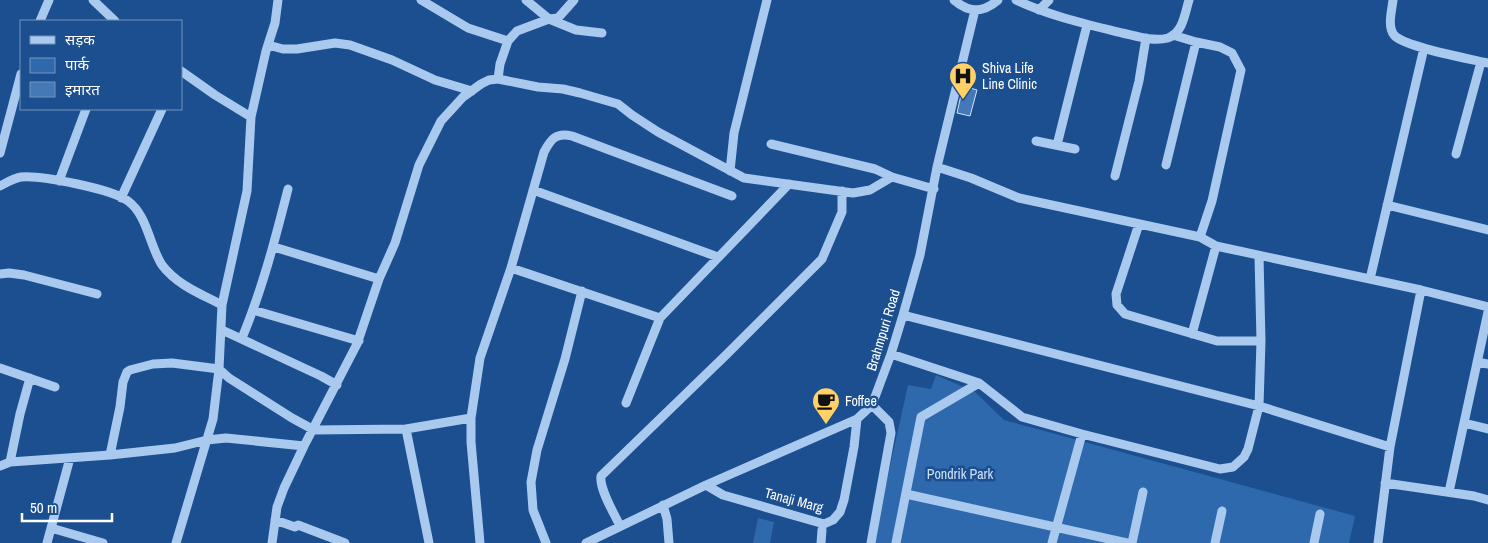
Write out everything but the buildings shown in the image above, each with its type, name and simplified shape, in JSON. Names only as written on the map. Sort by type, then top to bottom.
[{"type":"street","points":[[40,20],[49,0]]},
{"type":"street","points":[[93,0],[113,20]]},
{"type":"street","points":[[176,543],[213,419],[219,369],[222,305],[247,191],[250,116],[275,23],[278,0]]},
{"type":"street","points":[[421,0],[468,28],[508,40]]},
{"type":"street","points":[[526,0],[549,19],[576,30],[602,33]]},
{"type":"street","points":[[498,79],[500,64],[508,40],[517,31],[549,19],[558,18],[574,0]]},
{"type":"street","points":[[730,171],[734,133],[767,0]]},
{"type":"street","points":[[954,0],[964,8],[975,10],[991,6],[998,0]]},
{"type":"street","points":[[1016,0],[1039,10],[1146,38],[1168,38],[1180,30],[1189,0]]},
{"type":"street","points":[[1039,10],[1049,0]]},
{"type":"street","points":[[1393,0],[1390,26],[1393,34],[1424,48],[1485,63],[1456,154]]},
{"type":"street","name":"Brahmpuri Road","points":[[586,543],[604,540],[620,526],[663,505],[857,419],[872,405],[891,354],[920,255],[937,167],[975,10]]},
{"type":"street","points":[[1057,145],[1087,24]]},
{"type":"street","points":[[1173,34],[1196,42],[1220,46],[1232,53],[1241,70],[1212,201],[1200,237]]},
{"type":"street","points":[[1115,176],[1139,81],[1146,38]]},
{"type":"street","points":[[1166,165],[1196,42]]},
{"type":"street","points":[[268,45],[283,49],[297,49],[335,43],[350,45],[392,60],[435,80],[472,91]]},
{"type":"street","points":[[1370,279],[1424,48]]},
{"type":"street","points":[[182,72],[216,96],[250,116]]},
{"type":"street","points":[[0,153],[20,78]]},
{"type":"street","points":[[272,543],[277,506],[284,488],[359,341],[380,279],[395,243],[419,165],[441,121],[463,97],[488,80],[498,79],[577,92],[618,104],[658,132],[744,178],[853,193],[870,190],[892,177]]},
{"type":"street","points":[[59,181],[86,110]]},
{"type":"street","points":[[121,198],[162,110]]},
{"type":"street","points":[[480,543],[471,442],[471,418],[480,358],[511,268],[544,152],[551,140],[564,134],[732,196]]},
{"type":"street","points":[[1036,141],[1076,149]]},
{"type":"street","points":[[771,144],[875,169],[892,177],[934,189]]},
{"type":"street","points":[[937,167],[971,178],[1019,198],[1200,237],[1216,246],[1421,290],[1488,307]]},
{"type":"street","points":[[0,186],[18,177],[32,176],[102,189],[128,201],[140,214],[162,264],[178,282],[222,305]]},
{"type":"street","points":[[626,403],[660,318],[768,208],[789,184]]},
{"type":"street","points":[[242,338],[274,247],[288,189]]},
{"type":"street","points":[[533,190],[718,257]]},
{"type":"street","points":[[620,526],[600,481],[601,476],[728,354],[822,259],[842,212],[842,192]]},
{"type":"street","points":[[1387,205],[1488,230]]},
{"type":"street","points":[[1138,224],[1116,294],[1117,304],[1125,314],[1217,341],[1261,341]]},
{"type":"street","points":[[1192,334],[1216,246]]},
{"type":"street","points":[[274,247],[380,279]]},
{"type":"street","points":[[891,354],[979,383],[1022,416],[1082,434],[1220,469],[1233,467],[1244,458],[1248,449],[1258,406],[1261,341],[1258,256]]},
{"type":"street","points":[[511,268],[660,318]]},
{"type":"street","points":[[0,274],[9,273],[24,276],[97,294]]},
{"type":"street","points":[[1378,543],[1390,447],[1421,290]]},
{"type":"street","points":[[546,543],[532,510],[531,482],[537,450],[582,291]]},
{"type":"street","points":[[253,310],[359,341]]},
{"type":"street","points":[[1449,492],[1488,312]]},
{"type":"street","points":[[903,315],[1258,406],[1390,447]]},
{"type":"street","points":[[222,330],[337,385]]},
{"type":"street","points":[[1477,362],[1488,364]]},
{"type":"street","points":[[110,455],[123,382],[127,372],[153,364],[172,363],[219,369],[229,378],[314,430],[406,429],[471,418]]},
{"type":"street","points":[[0,368],[55,387]]},
{"type":"street","points":[[10,462],[30,378]]},
{"type":"street","points":[[896,543],[921,417],[979,383]]},
{"type":"street","points":[[871,543],[891,433],[889,422],[872,405]]},
{"type":"street","name":"Tanaji Marg","points":[[706,485],[723,495],[824,524],[833,520],[840,512],[844,500],[857,419]]},
{"type":"street","points":[[1464,423],[1488,429]]},
{"type":"street","points":[[406,429],[429,543]]},
{"type":"street","points":[[1052,543],[1082,434]]},
{"type":"street","points":[[0,466],[10,462],[110,455],[174,448],[207,440],[226,438],[304,446]]},
{"type":"street","points":[[47,543],[70,458]]},
{"type":"street","points":[[1385,482],[1474,496],[1488,500]]},
{"type":"street","points":[[1132,543],[1143,492]]},
{"type":"street","points":[[906,494],[1127,543]]},
{"type":"street","points":[[663,505],[668,519],[668,543]]},
{"type":"street","points":[[1215,543],[1222,511]]},
{"type":"street","points":[[1314,543],[1320,514]]},
{"type":"street","points":[[275,520],[295,527],[298,525],[345,543]]},
{"type":"street","points":[[51,528],[102,543]]},
{"type":"street","points":[[821,543],[822,530]]},
{"type":"green space","name":"Pondrik Park","points":[[936,375],[975,392],[1004,420],[1355,516],[1349,543],[873,543],[908,385],[931,389]]},
{"type":"green space","points":[[758,518],[774,522],[770,543],[753,543]]},
{"type":"place","name":"Shiva Life Line Clinic","points":[[963,100]]},
{"type":"place","name":"Foffee","points":[[826,425]]}]
